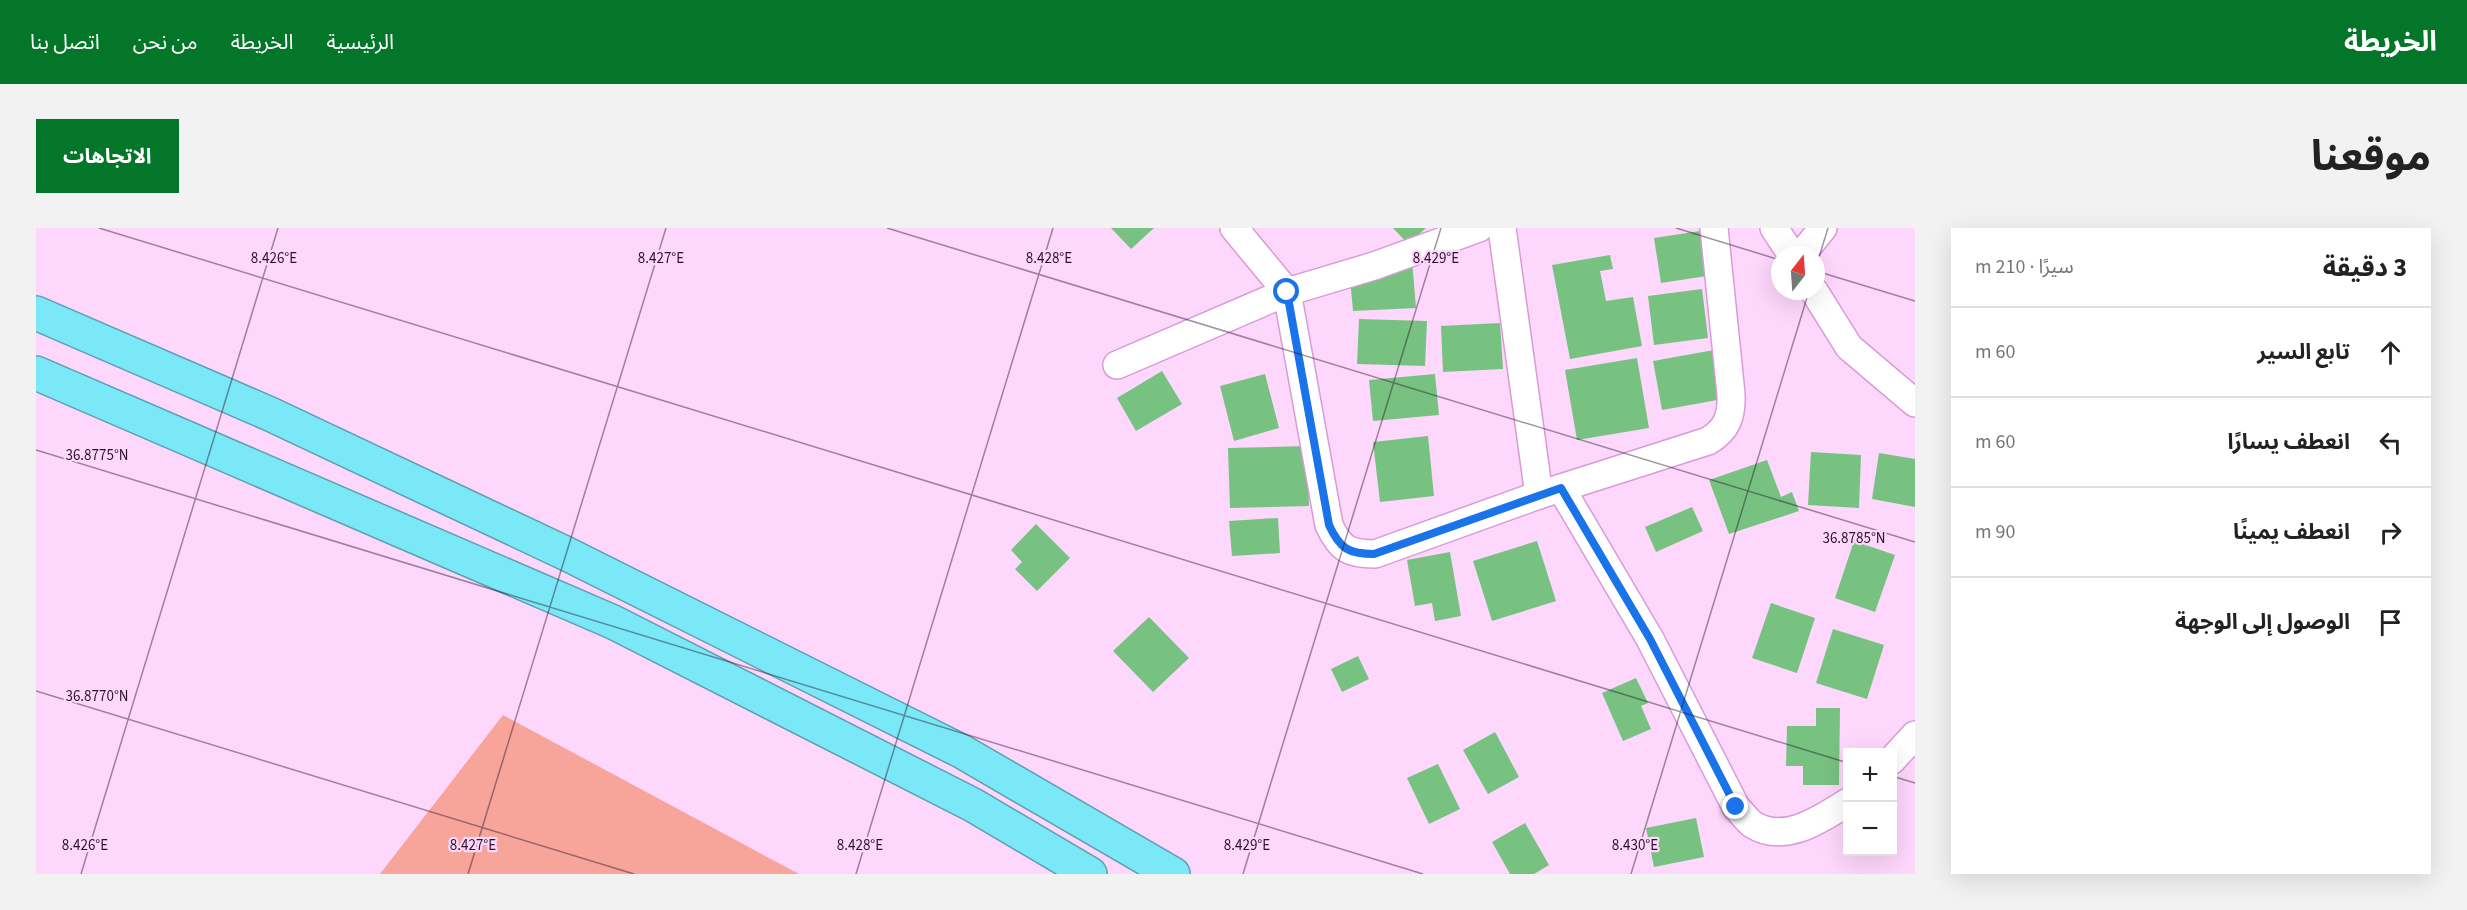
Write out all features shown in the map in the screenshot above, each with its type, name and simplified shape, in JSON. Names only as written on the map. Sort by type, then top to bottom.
[{"type":"highway","points":[[36,313],[270,414],[567,554],[961,751],[1173,874]]},
{"type":"highway","points":[[36,374],[613,622],[973,805],[1090,874]]},
{"type":"street","points":[[1234,228],[1287,292],[1329,525],[1343,548],[1356,554],[1374,554],[1550,492],[1708,441],[1719,435],[1727,424],[1732,410],[1714,228]]},
{"type":"street","points":[[1117,365],[1287,292],[1374,266],[1479,228]]},
{"type":"street","points":[[1502,228],[1550,492],[1650,639],[1736,807],[1753,824],[1772,832],[1797,831],[1843,805]]},
{"type":"street","points":[[1774,228],[1786,246]]},
{"type":"street","points":[[1808,246],[1823,228]]},
{"type":"street","points":[[1820,300],[1849,347],[1915,403]]},
{"type":"street","points":[[1897,755],[1915,735]]},
{"type":"shaded area","points":[[503,715],[799,874],[380,874]]},
{"type":"building","points":[[1111,228],[1154,228],[1131,249]]},
{"type":"building","points":[[1393,228],[1426,228],[1408,244]]},
{"type":"building","points":[[1713,229],[1720,274],[1661,283],[1654,238]]},
{"type":"building","points":[[1610,255],[1613,269],[1600,271],[1606,301],[1633,297],[1642,346],[1570,359],[1552,265]]},
{"type":"building","points":[[1412,260],[1416,308],[1353,311],[1350,278],[1388,275],[1387,262]]},
{"type":"building","points":[[1702,289],[1708,338],[1654,345],[1648,296]]},
{"type":"building","points":[[1359,319],[1427,321],[1425,366],[1357,364]]},
{"type":"building","points":[[1500,323],[1503,369],[1443,372],[1441,326]]},
{"type":"building","points":[[1714,350],[1723,399],[1662,410],[1653,361]]},
{"type":"building","points":[[1637,358],[1649,428],[1577,440],[1565,370]]},
{"type":"building","points":[[1162,371],[1182,404],[1136,431],[1117,398]]},
{"type":"building","points":[[1265,374],[1279,428],[1234,441],[1220,386]]},
{"type":"building","points":[[1435,374],[1439,415],[1373,421],[1369,380]]},
{"type":"building","points":[[1428,436],[1434,496],[1380,502],[1373,442]]},
{"type":"building","points":[[1307,446],[1309,506],[1230,508],[1228,448]]},
{"type":"building","points":[[1811,452],[1861,455],[1859,508],[1808,505]]},
{"type":"building","points":[[1879,453],[1915,459],[1915,507],[1872,499]]},
{"type":"building","points":[[1767,460],[1781,497],[1792,492],[1799,511],[1729,534],[1709,480]]},
{"type":"building","points":[[1692,507],[1703,531],[1656,552],[1645,527]]},
{"type":"building","points":[[1278,518],[1280,553],[1232,556],[1229,521]]},
{"type":"building","points":[[1036,524],[1070,558],[1037,591],[1015,569],[1022,562],[1011,550]]},
{"type":"building","points":[[1537,541],[1556,601],[1492,621],[1473,561]]},
{"type":"building","points":[[1854,541],[1895,555],[1875,612],[1835,598]]},
{"type":"building","points":[[1450,552],[1461,616],[1435,621],[1432,603],[1415,606],[1407,560]]},
{"type":"building","points":[[1771,603],[1815,618],[1797,673],[1752,658]]},
{"type":"building","points":[[1149,617],[1189,658],[1153,692],[1113,651]]},
{"type":"building","points":[[1833,629],[1884,645],[1867,699],[1816,683]]},
{"type":"building","points":[[1358,656],[1369,679],[1342,692],[1331,669]]},
{"type":"building","points":[[1636,678],[1648,703],[1641,706],[1651,729],[1623,741],[1602,693]]},
{"type":"building","points":[[1816,708],[1840,708],[1839,785],[1803,785],[1803,766],[1786,766],[1787,726],[1816,726]]},
{"type":"building","points":[[1495,732],[1519,777],[1488,794],[1463,750]]},
{"type":"building","points":[[1438,764],[1460,809],[1429,824],[1407,778]]},
{"type":"building","points":[[1696,818],[1704,857],[1654,867],[1646,828]]},
{"type":"building","points":[[1525,823],[1549,865],[1534,874],[1510,874],[1492,842]]},
{"type":"route","points":[[1287,292],[1329,525],[1343,548],[1356,554],[1374,554],[1561,488],[1650,639],[1736,807]]}]
